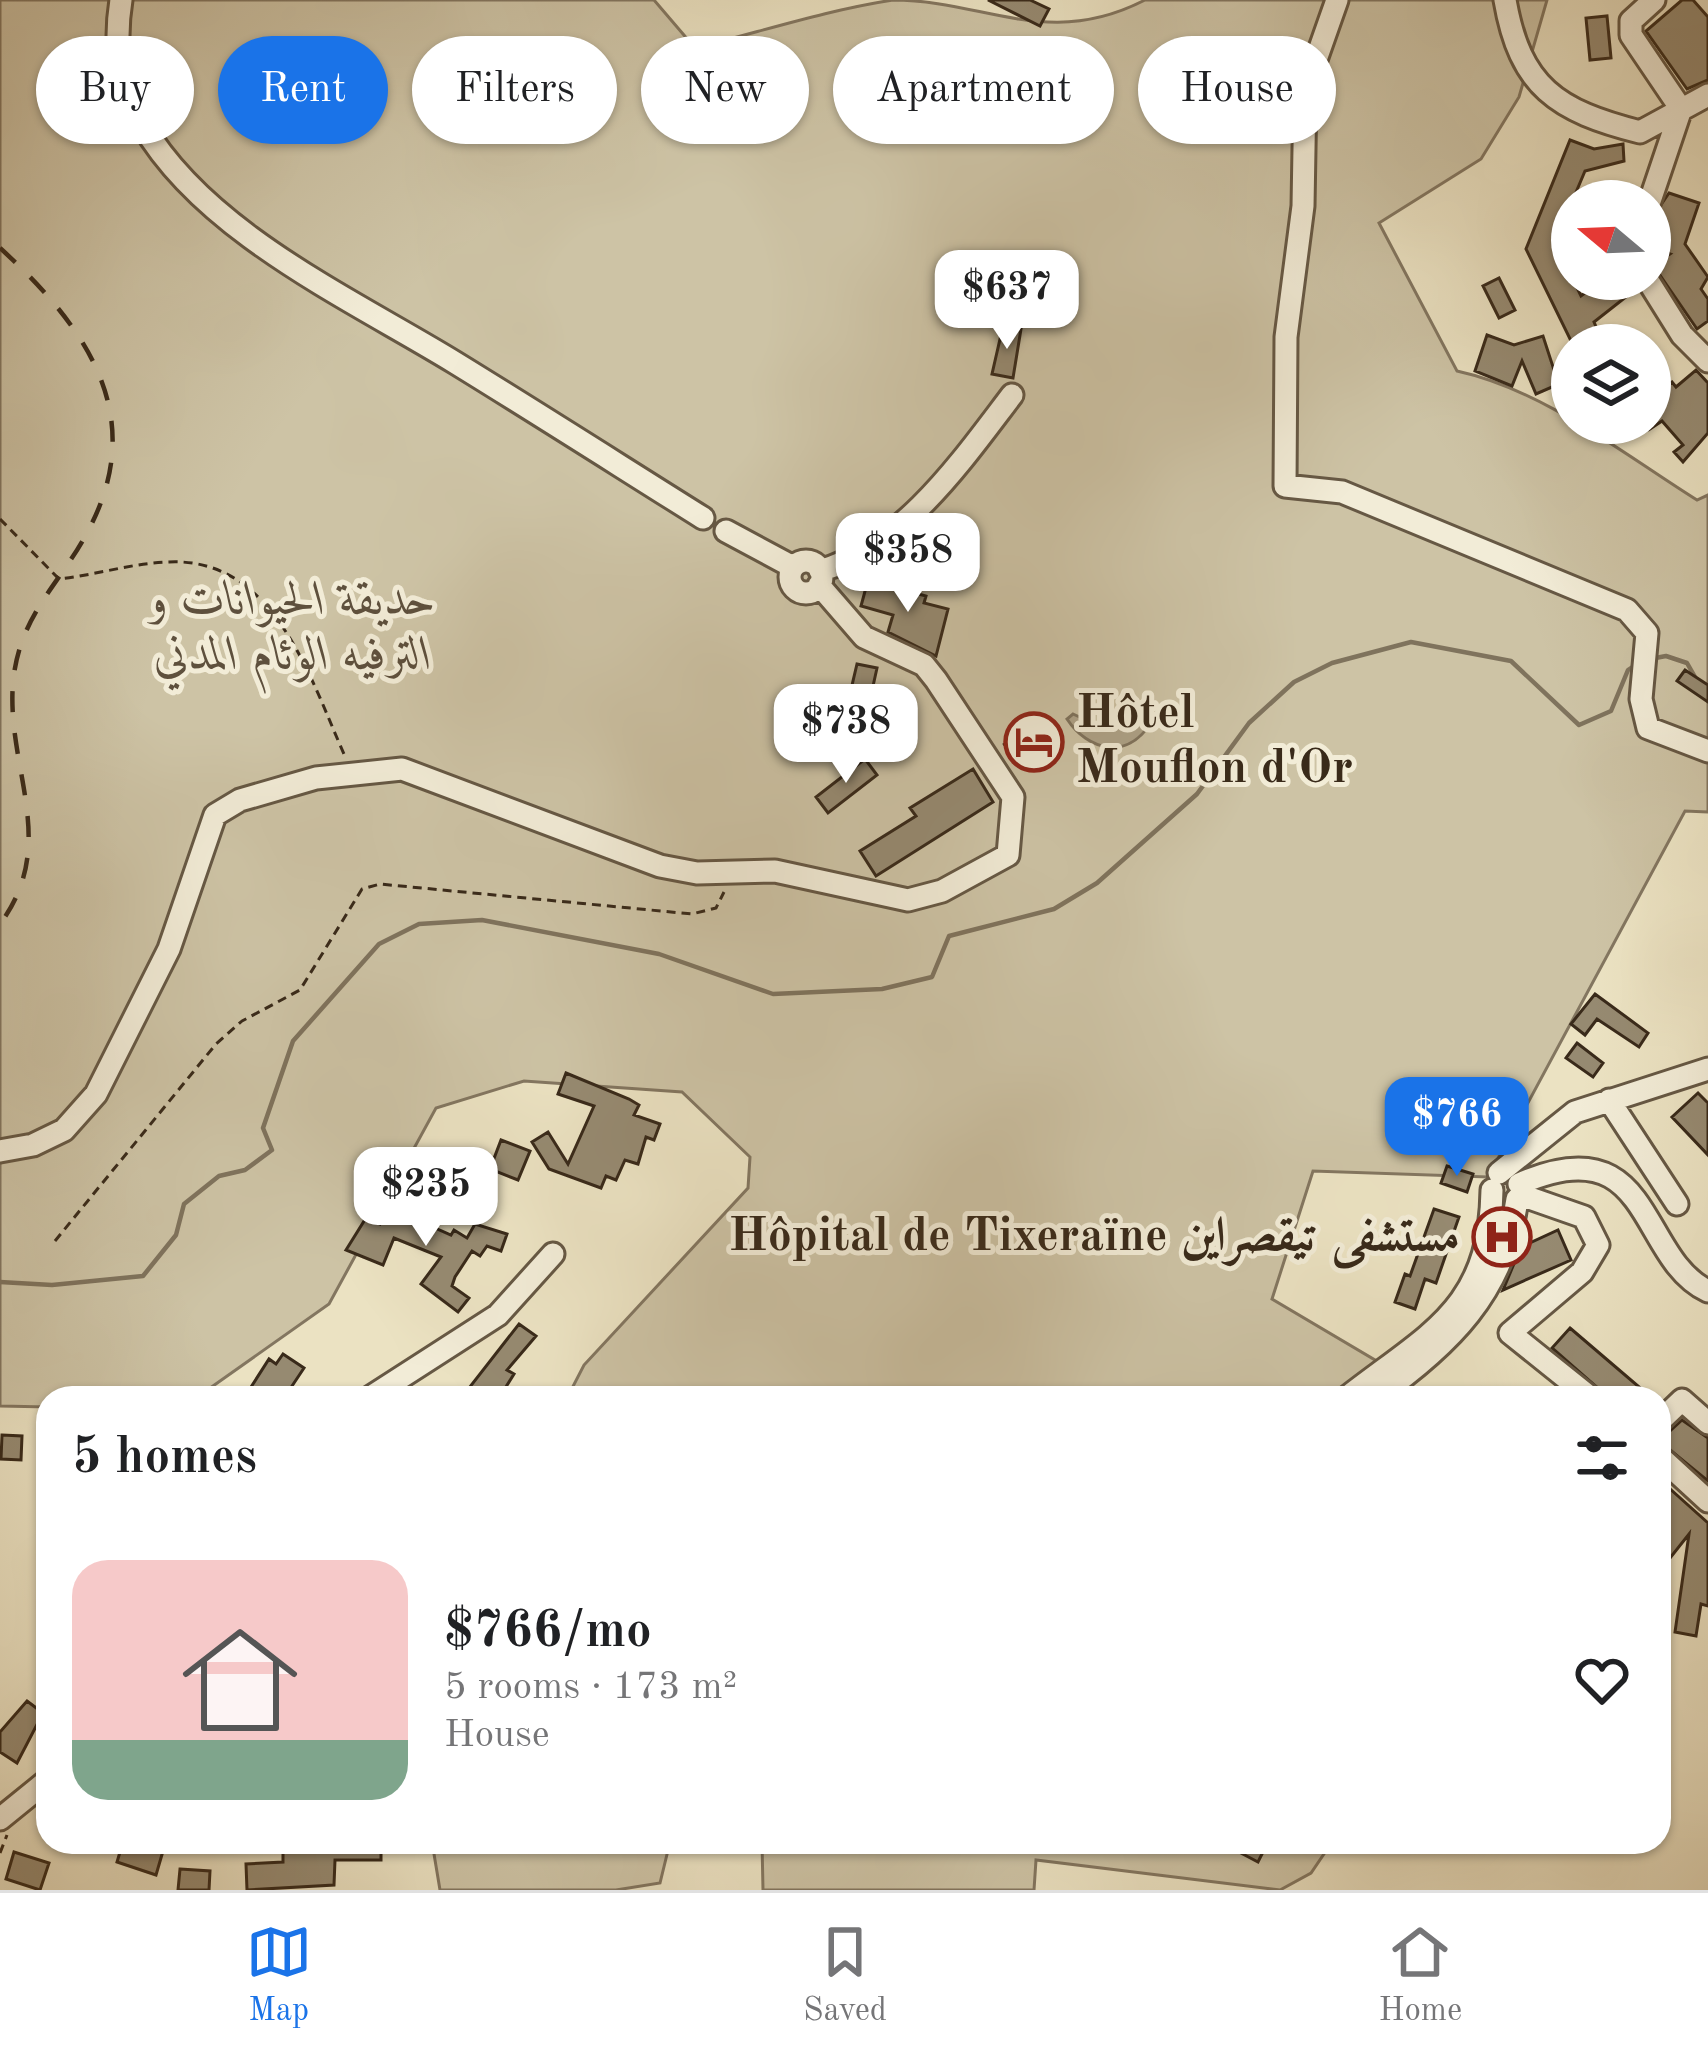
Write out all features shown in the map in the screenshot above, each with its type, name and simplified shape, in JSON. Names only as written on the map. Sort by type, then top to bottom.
[{"type":"street","points":[[122,0],[118,55],[132,105],[160,151],[229,218],[325,287],[703,518]]},
{"type":"street","points":[[1336,0],[1306,91],[1303,206],[1286,337],[1285,485],[1342,492],[1627,610],[1648,633],[1641,699],[1648,728],[1708,751]]},
{"type":"street","points":[[1505,0],[1513,44],[1529,75],[1558,102],[1594,121],[1640,132],[1708,95]]},
{"type":"street","points":[[1654,0],[1630,21],[1631,35],[1681,109]]},
{"type":"street","points":[[1657,180],[1681,109]]},
{"type":"street","points":[[1660,300],[1682,335],[1708,361]]},
{"type":"street","points":[[726,531],[794,568],[790,577],[797,591],[811,592],[820,578],[939,491],[1012,395]]},
{"type":"street","points":[[0,1151],[33,1145],[64,1130],[96,1094],[169,949],[215,815],[265,793],[353,772],[414,771],[641,860],[697,873],[775,872],[908,900],[942,891],[1008,855],[1013,797],[925,665],[864,638],[820,578]]},
{"type":"street","points":[[1363,1386],[1418,1347],[1458,1307],[1510,1186],[1601,1103],[1708,1069]]},
{"type":"street","points":[[1601,1103],[1677,1204]]},
{"type":"street","points":[[1510,1186],[1548,1171],[1586,1168],[1632,1192],[1691,1283],[1708,1291]]},
{"type":"street","points":[[1392,1386],[1432,1357],[1480,1305],[1513,1232],[1510,1186]]},
{"type":"street","points":[[1510,1186],[1584,1216],[1598,1244],[1582,1272],[1510,1333],[1576,1386]]},
{"type":"street","points":[[388,1386],[498,1315],[553,1254]]},
{"type":"street","points":[[1671,1410],[1682,1400],[1708,1424]]},
{"type":"street","points":[[1671,1467],[1708,1501]]},
{"type":"street","points":[[0,1819],[36,1790]]},
{"type":"path","points":[[0,519],[59,579],[183,562],[248,587],[263,598],[293,644],[353,772]]},
{"type":"path","points":[[986,755],[1054,716]]},
{"type":"path","points":[[55,1241],[216,1043],[242,1022],[300,990],[362,889],[380,884],[692,914],[723,902],[723,873]]},
{"type":"green space","name":"حديقة الحيوانات و الترفيه الوئام المدني","points":[[0,0],[654,0],[685,36],[641,36],[641,144],[809,144],[809,36],[740,36],[893,0],[1047,22],[1110,14],[1145,0],[1547,0],[1519,97],[1481,159],[1379,223],[1457,371],[1551,408],[1551,444],[1611,444],[1697,500],[1708,495],[1708,812],[1685,811],[1488,1177],[1313,1171],[1272,1299],[1380,1363],[1349,1386],[573,1386],[584,1365],[748,1188],[750,1157],[682,1092],[524,1081],[436,1108],[329,1304],[213,1386],[36,1386],[36,1407],[0,1406]]},
{"type":"green space","points":[[434,1854],[667,1854],[660,1883],[616,1890],[440,1890]]},
{"type":"green space","points":[[762,1854],[1324,1854],[1311,1873],[1280,1890],[1036,1860],[1034,1890],[763,1890]]},
{"type":"shaded area","points":[[1127,695],[1142,705],[1150,724],[1130,743],[1119,747],[1096,744],[1067,719],[1073,714],[1110,723],[1130,709]]},
{"type":"building","points":[[988,0],[1030,0],[1049,9],[1040,26]]},
{"type":"building","points":[[1682,0],[1693,0],[1708,17],[1708,80],[1687,89],[1646,31]]},
{"type":"building","points":[[1607,16],[1611,58],[1590,60],[1586,18]]},
{"type":"building","points":[[1570,140],[1594,149],[1623,144],[1624,161],[1585,171],[1581,180],[1554,180]]},
{"type":"building","points":[[1551,187],[1551,300],[1622,300],[1595,324],[1563,324],[1526,249]]},
{"type":"building","points":[[1671,194],[1699,203],[1685,244],[1708,277],[1701,289],[1708,299],[1708,321],[1697,329],[1671,291]]},
{"type":"building","points":[[1499,278],[1515,310],[1499,318],[1483,286]]},
{"type":"building","points":[[1003,326],[1021,329],[1013,378],[992,374]]},
{"type":"building","points":[[1487,335],[1514,345],[1543,336],[1551,361],[1551,388],[1536,394],[1522,361],[1512,386],[1475,371]]},
{"type":"building","points":[[1696,370],[1708,383],[1708,433],[1683,462],[1674,452],[1683,445],[1671,431],[1671,383],[1676,387]]},
{"type":"building","points":[[868,580],[926,596],[924,603],[948,609],[936,656],[888,632],[893,615],[861,606]]},
{"type":"building","points":[[857,664],[877,668],[862,736],[841,732]]},
{"type":"building","points":[[1685,670],[1708,685],[1708,702],[1677,681]]},
{"type":"building","points":[[865,759],[877,775],[828,813],[816,797]]},
{"type":"building","points":[[973,769],[993,802],[876,876],[860,851],[916,816],[910,808]]},
{"type":"building","points":[[1595,994],[1648,1033],[1639,1047],[1597,1019],[1585,1035],[1571,1024]]},
{"type":"building","points":[[1577,1043],[1603,1063],[1593,1077],[1566,1058]]},
{"type":"building","points":[[566,1073],[629,1099],[639,1105],[634,1115],[660,1124],[654,1140],[646,1137],[638,1164],[625,1160],[616,1180],[606,1176],[601,1188],[549,1169],[532,1142],[548,1132],[568,1164],[594,1106],[558,1094]]},
{"type":"building","points":[[1698,1093],[1708,1103],[1708,1155],[1672,1117]]},
{"type":"building","points":[[501,1140],[530,1151],[518,1180],[490,1169]]},
{"type":"building","points":[[1447,1166],[1473,1174],[1467,1192],[1441,1183]]},
{"type":"building","points":[[388,1207],[451,1235],[454,1230],[467,1238],[475,1224],[507,1234],[501,1251],[487,1246],[480,1256],[472,1251],[455,1277],[452,1286],[469,1298],[458,1312],[421,1284],[441,1257],[394,1238],[383,1265],[346,1250],[366,1218],[380,1224]]},
{"type":"building","points":[[1434,1209],[1459,1217],[1436,1283],[1425,1279],[1415,1309],[1395,1302],[1405,1274],[1410,1276]]},
{"type":"building","points":[[1558,1230],[1571,1260],[1503,1290],[1521,1247]]},
{"type":"building","points":[[519,1324],[536,1336],[507,1370],[514,1374],[506,1386],[471,1386]]},
{"type":"building","points":[[1570,1328],[1638,1386],[1595,1386],[1552,1348]]},
{"type":"building","points":[[283,1354],[304,1368],[292,1386],[252,1386],[269,1359],[276,1364]]},
{"type":"building","points":[[1682,1420],[1708,1438],[1708,1481],[1671,1451],[1671,1430]]},
{"type":"building","points":[[2,1435],[22,1436],[21,1460],[1,1459]]},
{"type":"building","points":[[1671,1490],[1708,1523],[1708,1606],[1701,1604],[1696,1636],[1675,1632],[1689,1534],[1671,1557]]},
{"type":"building","points":[[27,1701],[36,1708],[36,1726],[17,1763],[0,1752],[0,1732]]},
{"type":"building","points":[[14,1852],[49,1863],[40,1890],[6,1879]]},
{"type":"building","points":[[119,1854],[162,1854],[156,1875],[117,1862]]},
{"type":"building","points":[[283,1854],[381,1854],[381,1860],[335,1860],[334,1885],[247,1890],[246,1864],[283,1862]]},
{"type":"building","points":[[180,1869],[210,1871],[209,1890],[178,1890]]},
{"type":"waterway","points":[[0,1282],[52,1285],[143,1276],[176,1235],[184,1204],[219,1176],[245,1170],[272,1150],[263,1128],[293,1041],[379,944],[419,924],[482,920],[659,954],[773,994],[882,989],[932,977],[949,936],[1054,909],[1097,883],[1197,794],[1249,723],[1294,682],[1332,663],[1411,642],[1511,661],[1579,725],[1611,711],[1634,666]]},
{"type":"waterway","points":[[1650,659],[1666,656],[1687,663],[1695,677]]},
{"type":"railway","points":[[0,248],[58,308],[81,340],[110,409],[112,447],[106,487],[89,529],[32,618],[17,659],[13,715],[29,835],[17,894],[0,924]]},
{"type":"place","name":"Hôtel Mouflon d'Or","points":[[1034,742]]},
{"type":"place","name":"Hôpital de Tixeraïne مستشفى تيقصراين","points":[[1502,1237]]}]
